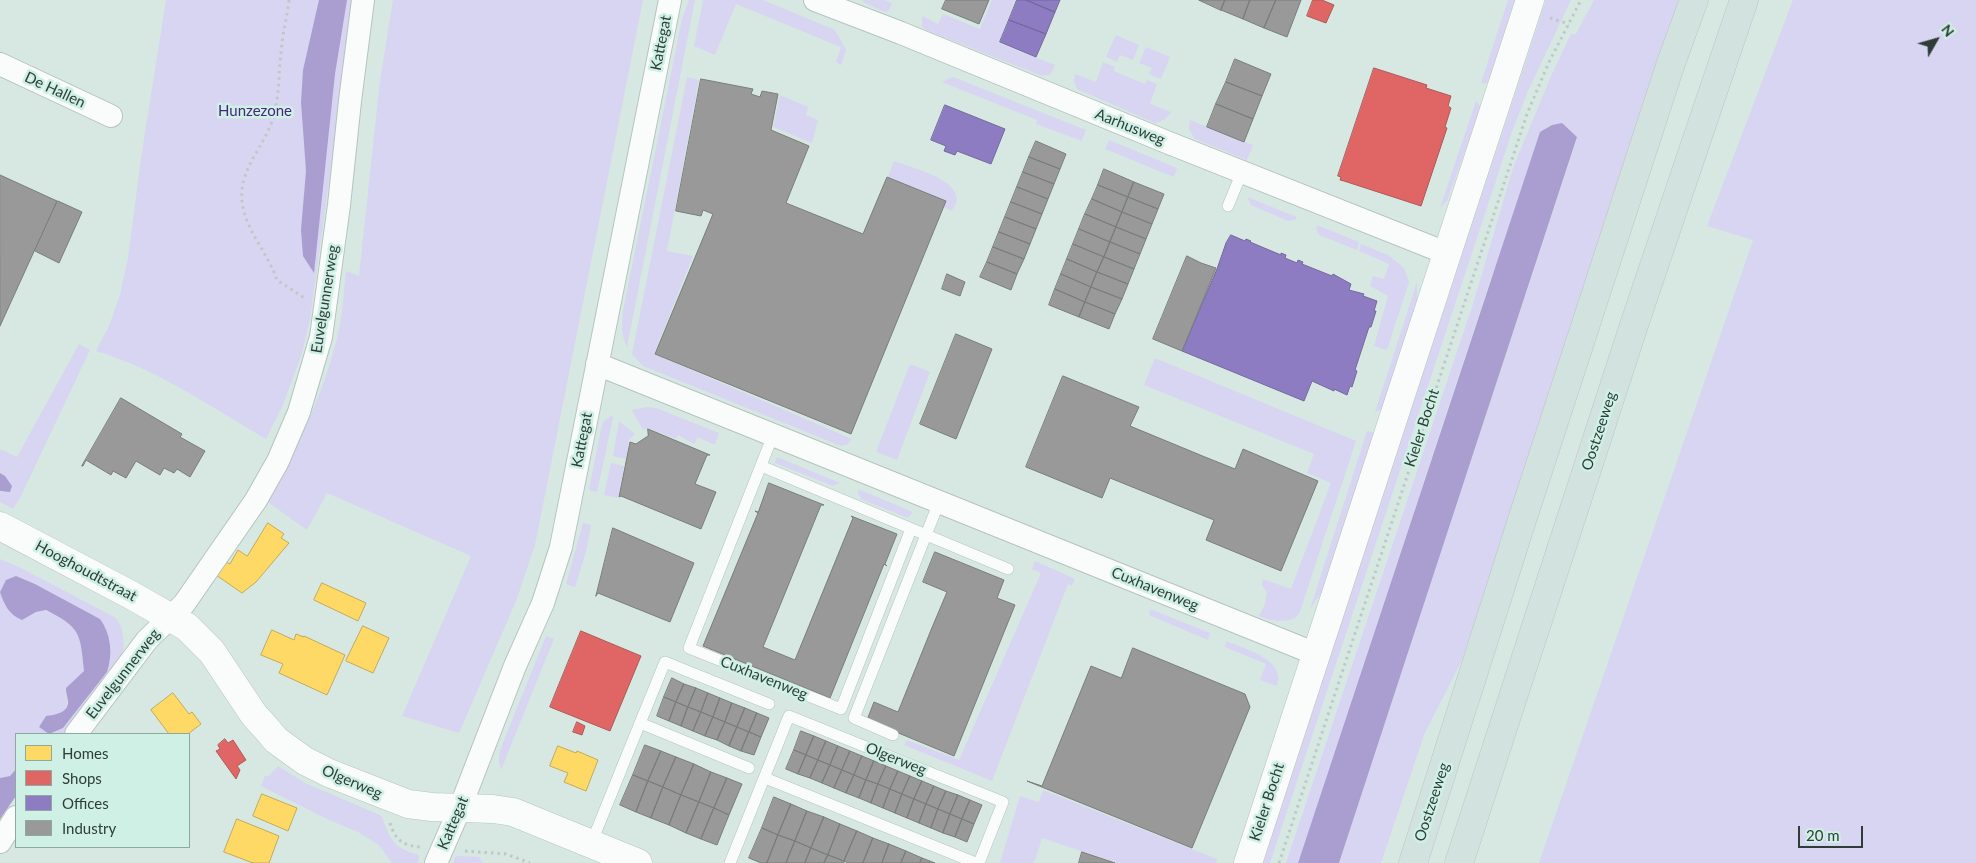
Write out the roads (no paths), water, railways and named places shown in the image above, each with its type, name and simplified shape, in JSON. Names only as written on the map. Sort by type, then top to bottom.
[{"type":"highway","name":"Oostzeeweg","points":[[1413,863],[1523,517],[1694,0]]},
{"type":"highway","name":"Oostzeeweg","points":[[1458,863],[1634,325],[1744,0]]},
{"type":"street","name":"Euvelgunnerweg","points":[[77,733],[147,640],[184,604],[251,507],[278,461],[306,391],[321,337],[339,205],[363,0]]},
{"type":"street","name":"Kattegat","points":[[439,856],[460,808],[515,666],[543,603],[561,546],[670,0]]},
{"type":"street","name":"Aarhusweg","points":[[815,0],[1446,253]]},
{"type":"street","name":"Kieler Bocht","points":[[1248,863],[1530,0]]},
{"type":"street","name":"De Hallen","points":[[0,64],[111,116]]},
{"type":"street","name":"Cuxhavenweg","points":[[597,364],[1316,654]]},
{"type":"street","name":"Hooghoudtstraat","points":[[0,526],[171,617]]},
{"type":"street","name":"Olgerweg","points":[[171,617],[188,627],[202,641],[254,715],[276,740],[290,751],[329,773],[395,800],[422,807],[513,812],[638,863]]},
{"type":"street","points":[[0,842],[15,819]]},
{"type":"lane","points":[[1228,206],[1242,172]]},
{"type":"lane","name":"Cuxhavenweg","points":[[773,435],[690,648],[841,709],[911,529]]},
{"type":"lane","points":[[761,466],[1008,570]]},
{"type":"lane","points":[[893,735],[854,718],[939,502]]},
{"type":"lane","points":[[592,844],[665,662],[769,704]]},
{"type":"lane","name":"Olgerweg","points":[[730,863],[764,778],[789,716],[1004,802],[978,863],[764,778]]},
{"type":"lane","points":[[640,724],[749,768]]},
{"type":"park label","name":"Hunzezone","points":[[255,111]]}]
